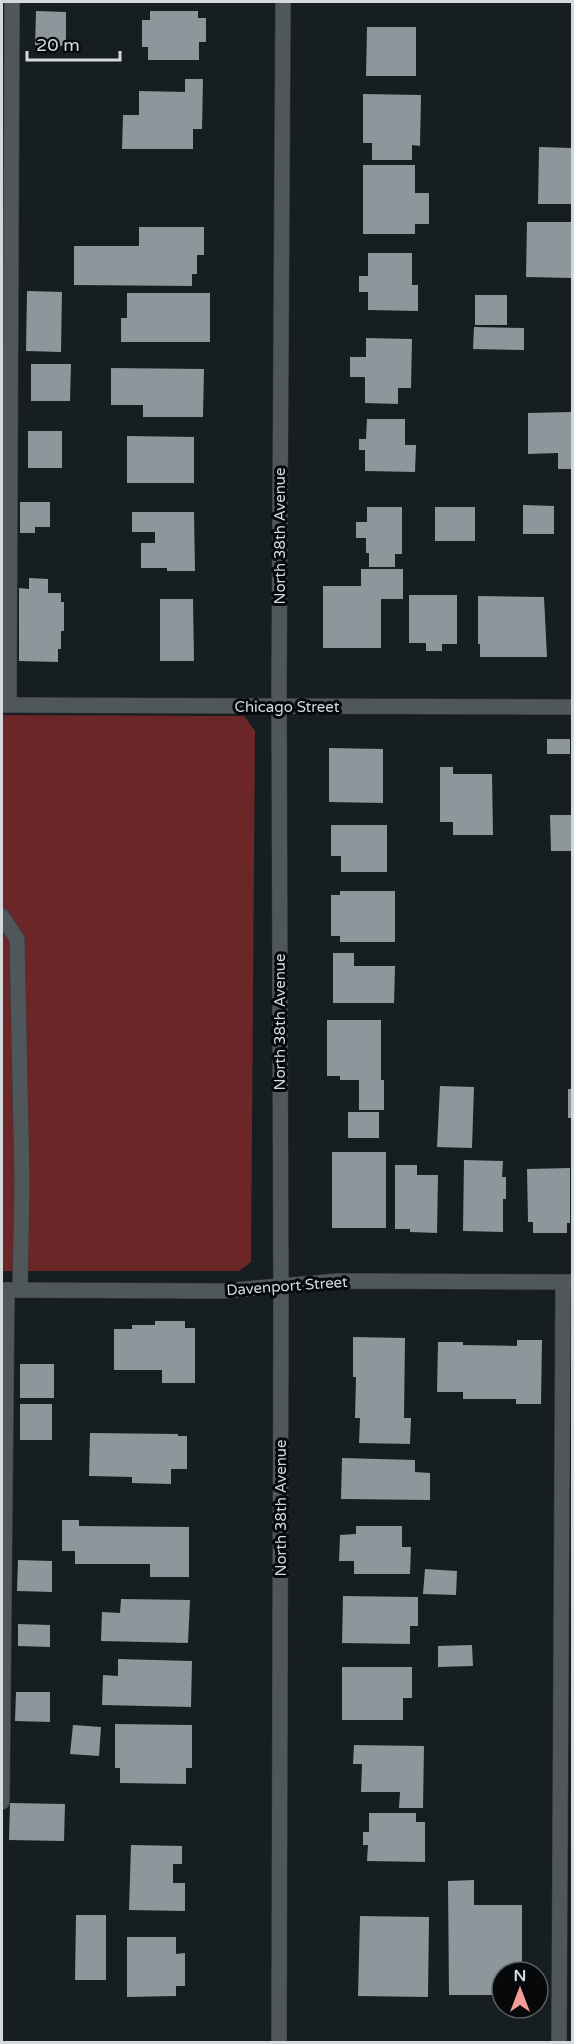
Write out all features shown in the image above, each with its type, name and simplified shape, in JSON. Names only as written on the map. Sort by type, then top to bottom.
[{"type":"street","points":[[5,705],[12,2]]},
{"type":"street","name":"North 38th Avenue","points":[[279,2043],[281,1285],[279,707],[283,2]]},
{"type":"street","name":"Chicago Street","points":[[5,705],[573,707]]},
{"type":"street","points":[[2,916],[16,939],[22,1182],[10,1290],[2,1802]]},
{"type":"street","name":"Davenport Street","points":[[10,1290],[224,1291],[338,1281],[568,1282]]},
{"type":"street","points":[[559,2043],[568,1282]]},
{"type":"shaded area","points":[[2,715],[244,716],[255,731],[251,1262],[239,1271],[2,1271]]},
{"type":"building","points":[[36,11],[66,12],[66,46],[35,45]]},
{"type":"building","points":[[150,11],[198,11],[198,18],[206,18],[206,42],[199,42],[199,60],[148,60],[148,47],[142,47],[142,20],[150,20]]},
{"type":"building","points":[[367,27],[416,27],[416,76],[366,76]]},
{"type":"building","points":[[185,79],[203,79],[202,129],[193,129],[193,149],[122,149],[123,115],[139,115],[139,91],[185,92]]},
{"type":"building","points":[[363,94],[421,95],[420,146],[412,145],[412,160],[372,160],[372,143],[363,143]]},
{"type":"building","points":[[539,147],[572,148],[572,204],[538,204]]},
{"type":"building","points":[[363,165],[415,165],[415,193],[429,193],[429,224],[415,224],[415,234],[363,234]]},
{"type":"building","points":[[527,222],[572,222],[572,278],[526,277]]},
{"type":"building","points":[[139,227],[204,227],[204,255],[197,255],[197,274],[192,274],[192,286],[74,285],[74,246],[139,246]]},
{"type":"building","points":[[368,253],[412,253],[412,285],[418,285],[418,311],[368,310],[368,292],[359,292],[359,276],[368,276]]},
{"type":"building","points":[[27,291],[62,292],[61,352],[26,351]]},
{"type":"building","points":[[127,293],[210,293],[210,342],[121,342],[121,318],[127,318]]},
{"type":"building","points":[[475,295],[507,295],[507,325],[475,325]]},
{"type":"building","points":[[474,327],[524,328],[524,350],[473,349]]},
{"type":"building","points":[[366,338],[412,339],[411,388],[398,388],[398,404],[365,403],[365,377],[350,377],[350,357],[366,357]]},
{"type":"building","points":[[31,364],[71,364],[70,401],[31,401]]},
{"type":"building","points":[[111,368],[204,369],[203,417],[143,417],[143,405],[111,405]]},
{"type":"building","points":[[572,412],[572,469],[558,469],[558,453],[528,454],[528,413]]},
{"type":"building","points":[[367,419],[405,419],[405,445],[416,445],[415,472],[365,471],[365,450],[359,450],[359,439],[366,439]]},
{"type":"building","points":[[28,431],[62,431],[62,468],[28,468]]},
{"type":"building","points":[[127,436],[194,437],[194,483],[127,483]]},
{"type":"building","points":[[20,502],[50,502],[50,527],[35,527],[35,533],[20,533]]},
{"type":"building","points":[[523,505],[554,506],[554,534],[523,534]]},
{"type":"building","points":[[367,507],[402,507],[402,554],[395,554],[395,567],[369,567],[366,538],[356,538],[356,522],[367,522]]},
{"type":"building","points":[[435,507],[475,507],[475,541],[435,541]]},
{"type":"building","points":[[132,512],[194,512],[195,571],[141,568],[141,543],[155,543],[155,532],[132,532]]},
{"type":"building","points":[[361,569],[403,569],[403,599],[381,599],[381,648],[323,648],[323,586],[361,586]]},
{"type":"building","points":[[29,578],[48,579],[48,593],[61,593],[61,602],[64,602],[64,631],[61,631],[58,662],[19,661],[19,588],[29,589]]},
{"type":"building","points":[[409,595],[457,595],[457,644],[442,644],[442,651],[426,651],[426,643],[409,643]]},
{"type":"building","points":[[478,596],[544,597],[547,657],[480,657]]},
{"type":"building","points":[[160,599],[193,599],[194,661],[160,661]]},
{"type":"building","points":[[547,739],[570,739],[570,754],[547,754]]},
{"type":"building","points":[[329,748],[383,749],[383,803],[329,802]]},
{"type":"building","points":[[440,767],[453,767],[453,774],[492,774],[493,835],[453,835],[453,822],[440,822]]},
{"type":"building","points":[[550,815],[572,815],[572,851],[551,851]]},
{"type":"building","points":[[331,825],[387,825],[387,872],[341,872],[341,856],[331,856]]},
{"type":"building","points":[[340,891],[395,891],[395,942],[340,942],[340,936],[331,936],[331,895],[340,895]]},
{"type":"building","points":[[333,953],[354,953],[354,966],[395,966],[394,1003],[333,1003]]},
{"type":"building","points":[[327,1020],[381,1020],[381,1080],[384,1080],[384,1110],[359,1110],[359,1080],[340,1080],[340,1076],[327,1076]]},
{"type":"building","points":[[440,1086],[474,1087],[472,1148],[437,1147]]},
{"type":"building","points":[[568,1089],[572,1089],[572,1118],[568,1118]]},
{"type":"building","points":[[348,1112],[379,1112],[379,1138],[348,1138]]},
{"type":"building","points":[[332,1152],[386,1152],[386,1228],[332,1228]]},
{"type":"building","points":[[464,1160],[503,1161],[502,1177],[506,1177],[506,1199],[503,1199],[503,1232],[463,1231]]},
{"type":"building","points":[[395,1165],[417,1165],[417,1175],[438,1175],[437,1233],[395,1229]]},
{"type":"building","points":[[570,1168],[570,1223],[567,1223],[567,1233],[533,1233],[533,1222],[528,1222],[527,1169]]},
{"type":"building","points":[[155,1321],[185,1321],[185,1328],[195,1328],[195,1383],[162,1383],[162,1370],[114,1370],[114,1329],[132,1329],[132,1325],[155,1325]]},
{"type":"building","points":[[353,1337],[405,1338],[404,1418],[411,1418],[410,1444],[359,1443],[360,1418],[355,1418],[356,1377],[353,1377]]},
{"type":"building","points":[[517,1340],[542,1340],[541,1404],[516,1404],[516,1399],[463,1399],[463,1392],[437,1392],[438,1342],[517,1346]]},
{"type":"building","points":[[20,1364],[54,1364],[54,1398],[20,1398]]},
{"type":"building","points":[[20,1404],[52,1404],[52,1440],[20,1440]]},
{"type":"building","points":[[90,1433],[187,1436],[187,1469],[171,1469],[171,1484],[132,1483],[132,1477],[89,1476]]},
{"type":"building","points":[[342,1458],[415,1460],[415,1472],[430,1473],[430,1500],[341,1499]]},
{"type":"building","points":[[62,1520],[79,1520],[79,1526],[189,1527],[189,1577],[150,1577],[150,1564],[75,1564],[75,1551],[62,1551]]},
{"type":"building","points":[[356,1526],[402,1526],[402,1547],[411,1547],[410,1574],[354,1574],[354,1561],[339,1561],[340,1535],[356,1534]]},
{"type":"building","points":[[18,1560],[52,1561],[52,1592],[17,1591]]},
{"type":"building","points":[[425,1569],[457,1571],[456,1595],[423,1594]]},
{"type":"building","points":[[343,1596],[418,1597],[418,1626],[410,1626],[410,1644],[342,1643]]},
{"type":"building","points":[[121,1599],[190,1600],[188,1643],[101,1641],[102,1612],[120,1613]]},
{"type":"building","points":[[18,1624],[50,1625],[50,1647],[18,1646]]},
{"type":"building","points":[[472,1645],[473,1666],[438,1667],[438,1646]]},
{"type":"building","points":[[118,1659],[192,1661],[191,1707],[102,1705],[103,1675],[118,1676]]},
{"type":"building","points":[[342,1667],[412,1667],[412,1698],[403,1698],[403,1720],[342,1720]]},
{"type":"building","points":[[16,1692],[50,1692],[50,1722],[15,1721]]},
{"type":"building","points":[[115,1724],[192,1725],[192,1768],[186,1768],[186,1784],[120,1783],[120,1768],[115,1768]]},
{"type":"building","points":[[73,1725],[101,1727],[99,1756],[70,1754]]},
{"type":"building","points":[[354,1745],[424,1746],[423,1808],[399,1808],[400,1792],[361,1792],[362,1764],[353,1764]]},
{"type":"building","points":[[10,1803],[65,1804],[64,1841],[9,1840]]},
{"type":"building","points":[[369,1813],[416,1813],[416,1822],[425,1822],[425,1862],[367,1861],[368,1845],[363,1845],[363,1832],[369,1832]]},
{"type":"building","points":[[131,1845],[182,1846],[182,1864],[173,1864],[173,1883],[185,1883],[185,1911],[129,1910]]},
{"type":"building","points":[[474,1880],[474,1905],[522,1905],[522,1960],[490,1960],[490,1995],[449,1995],[448,1881]]},
{"type":"building","points":[[76,1915],[106,1915],[106,1980],[75,1980]]},
{"type":"building","points":[[360,1916],[429,1917],[428,1997],[358,1996]]},
{"type":"building","points":[[127,1937],[176,1937],[176,1954],[185,1953],[185,1986],[176,1986],[176,1996],[127,1997]]}]
